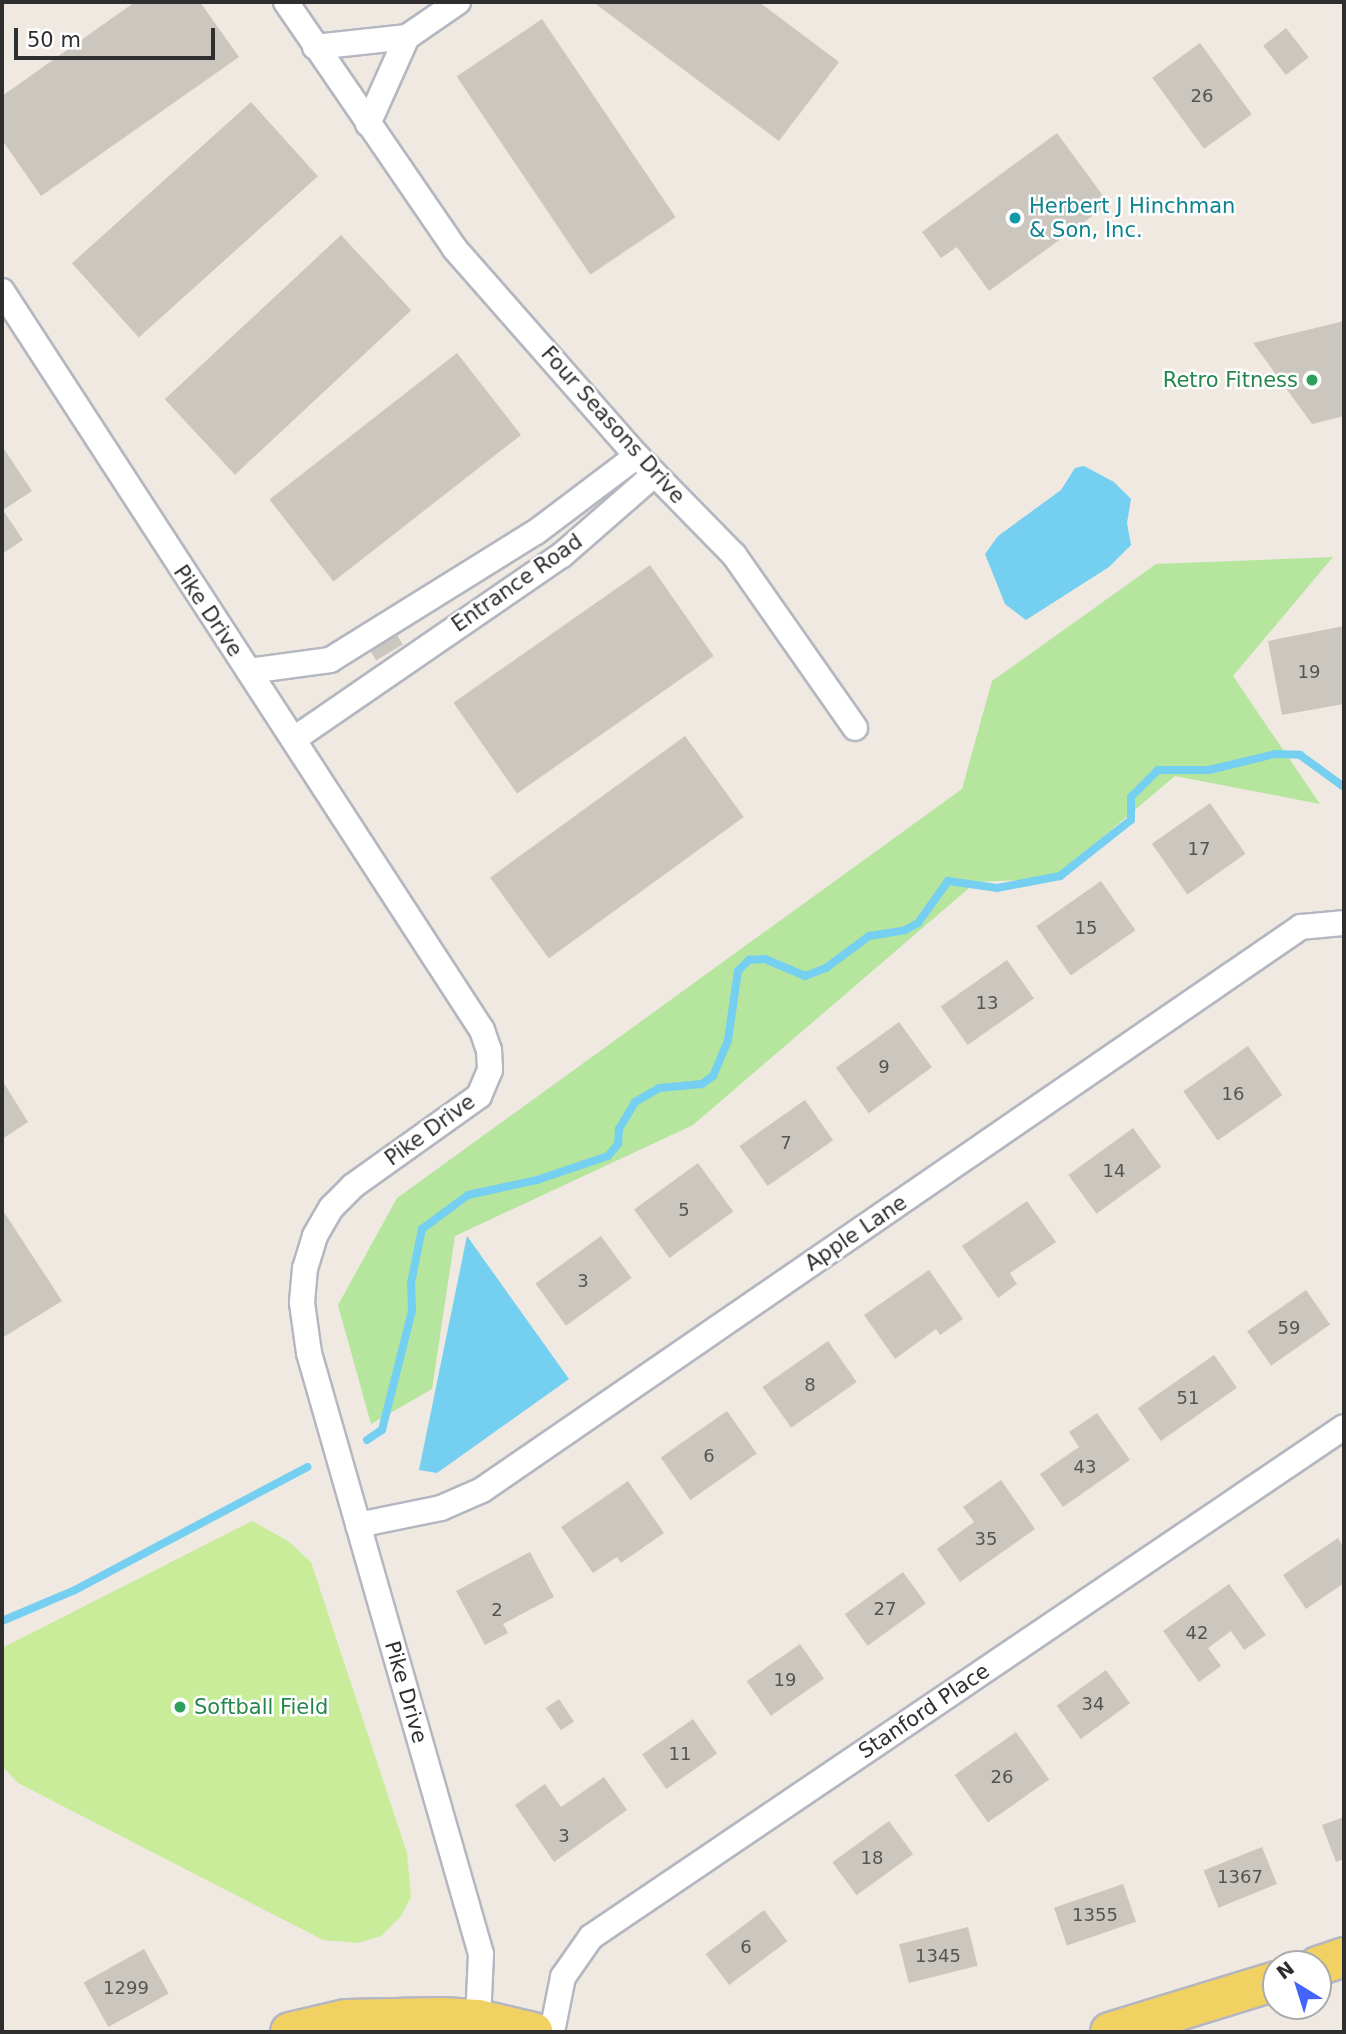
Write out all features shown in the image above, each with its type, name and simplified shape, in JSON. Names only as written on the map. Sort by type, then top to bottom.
[{"type":"main road","points":[[1110,2032],[1262,1986]]},
{"type":"main road","points":[[290,2032],[346,2020],[478,2019],[534,2032]]},
{"type":"street","name":"Four Seasons Drive","points":[[286,2],[455,249],[637,456],[734,555],[855,728]]},
{"type":"street","points":[[316,47],[407,37],[458,2]]},
{"type":"street","points":[[368,124],[407,37]]},
{"type":"street","name":"Pike Drive","points":[[2,291],[482,1030],[489,1050],[490,1070],[479,1096],[353,1186],[331,1208],[305,1268],[306,1339],[481,1954],[478,2019]]},
{"type":"street","name":"Entrance Road","points":[[249,671],[330,660],[536,532],[637,456]]},
{"type":"street","name":"Entrance Road","points":[[294,739],[562,555],[655,474]]},
{"type":"street","name":"Entrance Road","points":[[418,603],[443,635]]},
{"type":"street","name":"Apple Lane","points":[[358,1525],[441,1508],[482,1489],[1301,927],[1344,923]]},
{"type":"street","name":"Stanford Place","points":[[552,2032],[563,1977],[591,1937],[1344,1427]]},
{"type":"green space","points":[[1333,557],[1233,676],[1320,804],[1175,776],[1053,879],[976,882],[693,1125],[455,1236],[432,1389],[371,1424],[338,1305],[397,1198],[962,789],[992,681],[1156,564]]},
{"type":"green space","name":"Softball Field","points":[[252,1521],[288,1541],[311,1562],[407,1853],[411,1897],[401,1916],[381,1936],[357,1943],[323,1940],[18,1783],[2,1766],[2,1648]]},
{"type":"water","points":[[1084,466],[1114,482],[1131,499],[1127,523],[1131,545],[1109,567],[1026,620],[1005,604],[985,554],[998,536],[1061,490],[1075,468]]},
{"type":"water","points":[[467,1236],[569,1379],[437,1473],[419,1470]]},
{"type":"building","points":[[135,2],[200,2],[239,57],[41,196],[2,140],[2,96]]},
{"type":"building","points":[[593,2],[759,2],[839,62],[779,141]]},
{"type":"building","points":[[542,19],[676,217],[590,275],[457,77]]},
{"type":"building","points":[[1286,28],[1309,57],[1286,75],[1263,46]]},
{"type":"building","name":"Herbert J Hinchman & Son, Inc.","points":[[1200,43],[1252,114],[1204,149],[1152,78]]},
{"type":"building","points":[[251,102],[318,176],[139,338],[72,263]]},
{"type":"building","name":"Herbert J Hinchman & Son, Inc.","points":[[1057,133],[1109,204],[989,291],[957,247],[941,258],[922,232]]},
{"type":"building","points":[[341,235],[411,310],[235,475],[165,399]]},
{"type":"building","name":"Retro Fitness","points":[[1344,321],[1344,416],[1312,424],[1253,343]]},
{"type":"building","points":[[457,353],[521,435],[333,581],[269,500]]},
{"type":"building","points":[[2,446],[32,491],[3,510],[23,540],[2,554]]},
{"type":"building","points":[[650,565],[714,656],[517,794],[453,703]]},
{"type":"building","points":[[1344,626],[1344,704],[1282,715],[1268,641]]},
{"type":"building","points":[[394,630],[403,645],[376,661],[367,646]]},
{"type":"building","points":[[685,736],[744,817],[549,959],[490,878]]},
{"type":"building","points":[[1210,803],[1246,854],[1187,895],[1152,844]]},
{"type":"building","points":[[1101,881],[1135,930],[1071,975],[1036,926]]},
{"type":"building","points":[[1007,960],[1034,999],[968,1045],[941,1006]]},
{"type":"building","points":[[899,1022],[932,1067],[869,1113],[836,1068]]},
{"type":"building","points":[[1248,1046],[1282,1095],[1218,1140],[1183,1091]]},
{"type":"building","points":[[2,1080],[28,1122],[2,1139]]},
{"type":"building","points":[[805,1100],[833,1140],[768,1186],[739,1146]]},
{"type":"building","points":[[1133,1128],[1161,1167],[1096,1214],[1068,1175]]},
{"type":"building","points":[[698,1163],[733,1212],[669,1258],[634,1209]]},
{"type":"building","points":[[1027,1201],[1056,1242],[1010,1273],[1017,1284],[998,1298],[962,1246]]},
{"type":"building","points":[[2,1209],[62,1301],[2,1338]]},
{"type":"building","points":[[601,1236],[632,1278],[566,1326],[535,1284]]},
{"type":"building","points":[[929,1270],[963,1319],[940,1335],[936,1329],[895,1359],[864,1315]]},
{"type":"building","points":[[1306,1290],[1330,1324],[1271,1366],[1247,1331]]},
{"type":"building","points":[[828,1341],[857,1382],[791,1428],[762,1387]]},
{"type":"building","points":[[1214,1355],[1237,1388],[1161,1441],[1138,1408]]},
{"type":"building","points":[[727,1411],[757,1454],[690,1500],[661,1457]]},
{"type":"building","points":[[1097,1413],[1130,1460],[1063,1507],[1040,1474],[1079,1447],[1069,1432]]},
{"type":"building","points":[[1001,1480],[1035,1529],[960,1582],[937,1549],[974,1522],[963,1507]]},
{"type":"building","points":[[628,1481],[664,1533],[621,1563],[617,1557],[593,1573],[561,1527]]},
{"type":"building","points":[[1338,1538],[1344,1548],[1344,1583],[1306,1609],[1283,1575]]},
{"type":"building","points":[[530,1552],[554,1597],[503,1624],[508,1633],[485,1645],[456,1591]]},
{"type":"building","points":[[903,1572],[926,1604],[868,1646],[845,1614]]},
{"type":"building","points":[[1229,1584],[1266,1635],[1244,1650],[1231,1631],[1208,1648],[1221,1666],[1199,1682],[1163,1631]]},
{"type":"building","points":[[800,1644],[824,1678],[771,1716],[747,1681]]},
{"type":"building","points":[[1106,1670],[1130,1703],[1081,1739],[1057,1706]]},
{"type":"building","points":[[559,1699],[574,1721],[561,1730],[546,1708]]},
{"type":"building","points":[[693,1719],[717,1753],[666,1789],[642,1755]]},
{"type":"building","points":[[1016,1732],[1049,1780],[988,1823],[955,1775]]},
{"type":"building","points":[[604,1777],[627,1810],[554,1862],[515,1805],[545,1784],[561,1807]]},
{"type":"building","points":[[1344,1817],[1344,1859],[1336,1862],[1322,1825]]},
{"type":"building","points":[[889,1821],[913,1854],[856,1895],[832,1862]]},
{"type":"building","points":[[1262,1847],[1277,1884],[1219,1908],[1204,1871]]},
{"type":"building","points":[[1123,1884],[1136,1922],[1067,1946],[1054,1908]]},
{"type":"building","points":[[764,1910],[787,1941],[729,1985],[706,1954]]},
{"type":"building","points":[[968,1927],[978,1966],[909,1983],[899,1944]]},
{"type":"building","points":[[144,1949],[169,1994],[108,2027],[84,1982]]},
{"type":"waterway","points":[[367,1440],[382,1430],[412,1311],[411,1283],[422,1229],[468,1195],[537,1180],[608,1156],[618,1144],[619,1129],[635,1102],[659,1088],[702,1084],[713,1076],[728,1040],[738,971],[749,960],[765,959],[805,976],[826,968],[869,936],[905,930],[918,923],[948,881],[997,888],[1060,876],[1131,820],[1131,797],[1158,770],[1209,770],[1275,754],[1300,755],[1344,787]]},
{"type":"waterway","points":[[2,1621],[75,1590],[307,1467]]},
{"type":"place","name":"Herbert J Hinchman & Son, Inc.","points":[[1015,218]]},
{"type":"place","name":"Retro Fitness","points":[[1312,380]]},
{"type":"place","name":"Softball Field","points":[[180,1707]]}]
